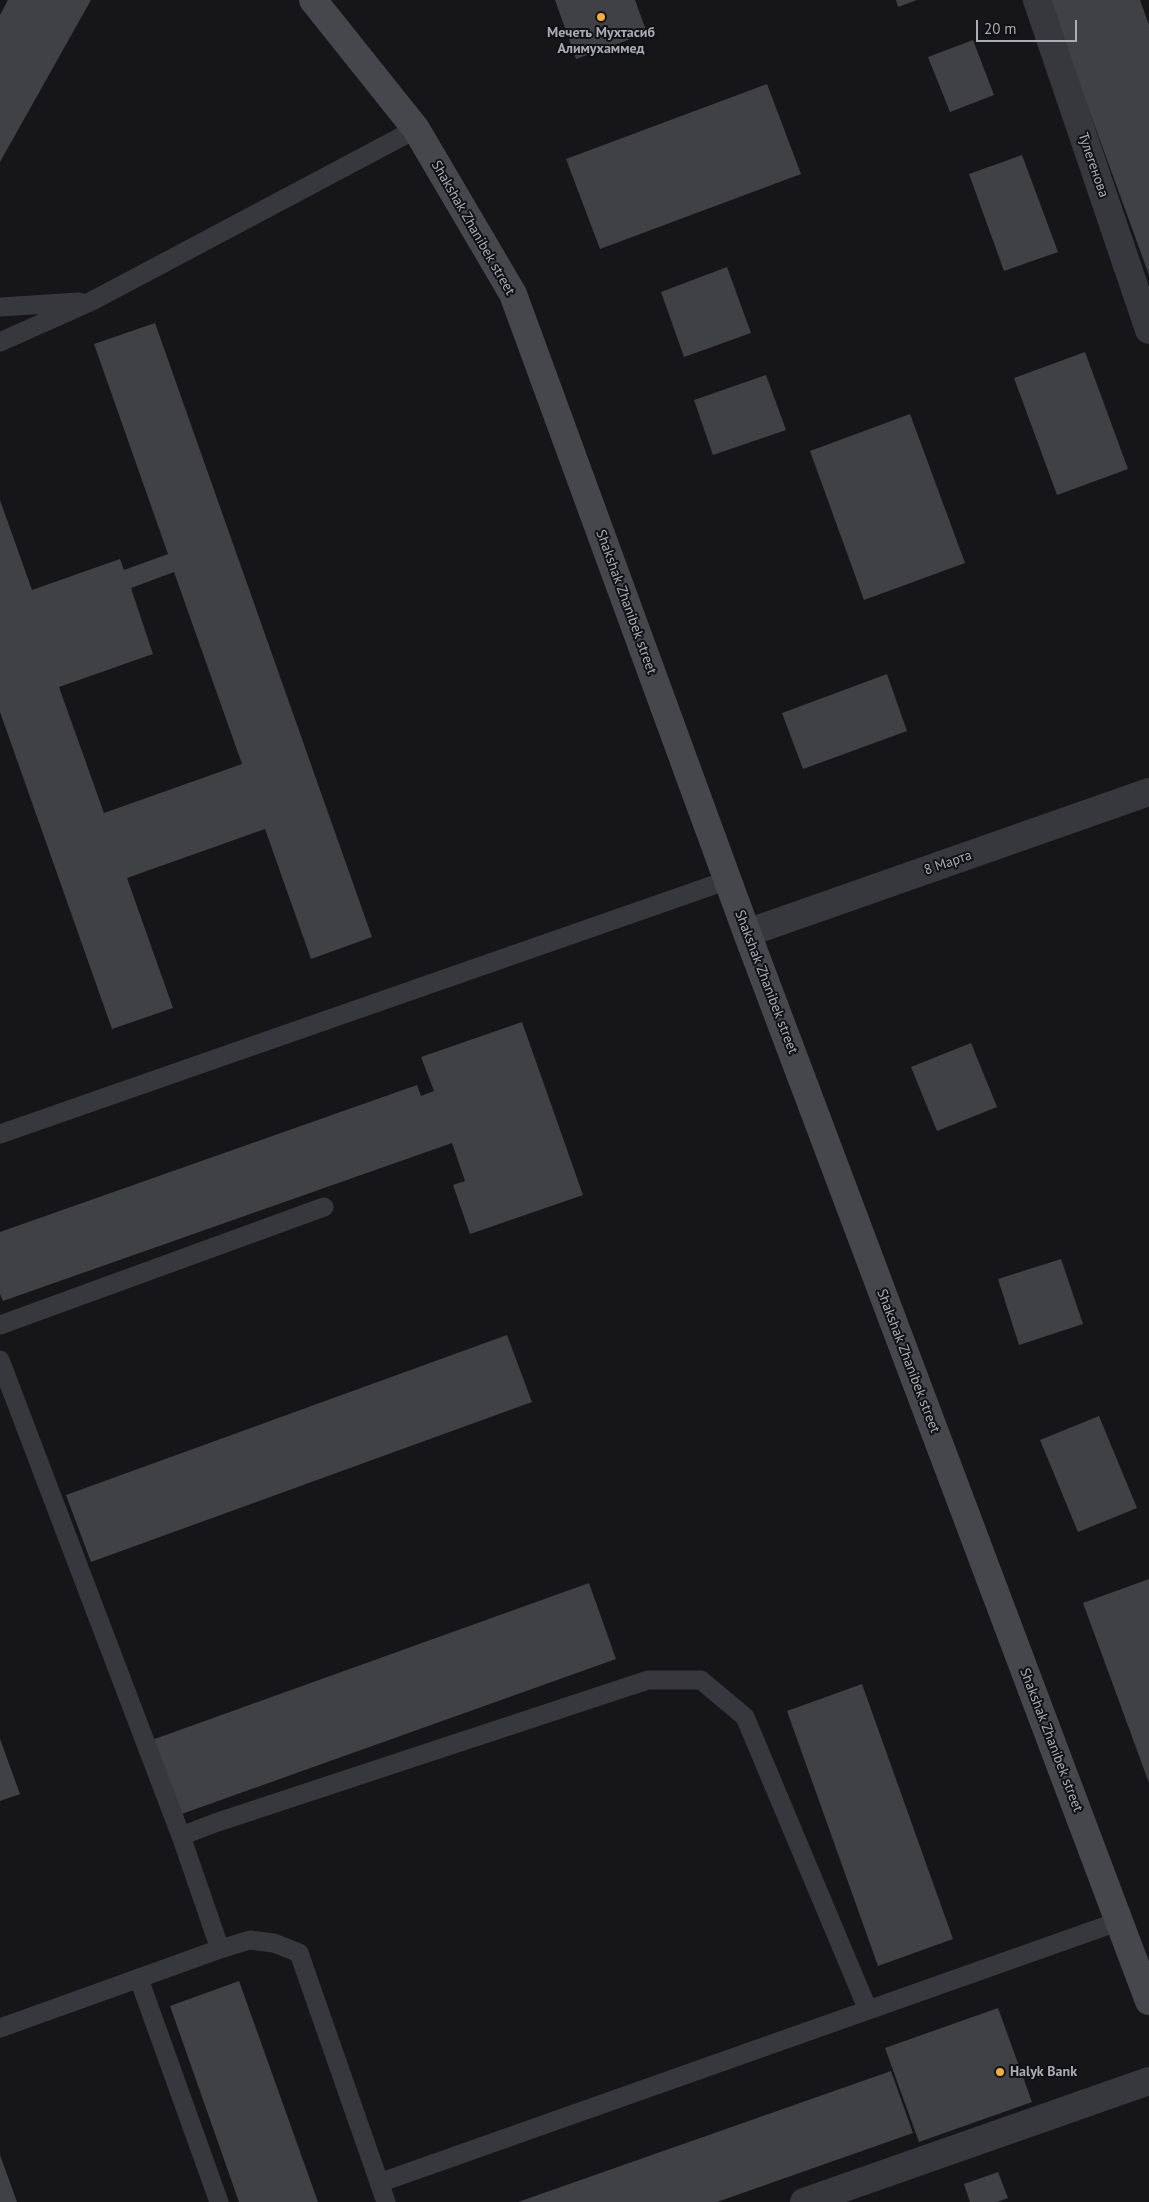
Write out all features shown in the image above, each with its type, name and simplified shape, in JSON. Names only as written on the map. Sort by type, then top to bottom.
[{"type":"main road","name":"Shakshak Zhanibek street","points":[[313,0],[416,129],[513,294],[747,933],[1149,2001]]},
{"type":"street","name":"Тулегенова","points":[[1037,0],[1149,330]]},
{"type":"street","name":"8 Марта","points":[[747,933],[1149,792]]},
{"type":"street","points":[[804,2202],[1149,2081]]},
{"type":"lane","points":[[0,342],[92,301],[416,129]]},
{"type":"lane","points":[[0,307],[92,301]]},
{"type":"lane","points":[[0,1134],[728,880]]},
{"type":"lane","points":[[0,1325],[324,1208]]},
{"type":"lane","points":[[0,1360],[181,1836],[220,1949]]},
{"type":"lane","points":[[181,1836],[215,1822],[648,1680],[701,1680],[745,1716],[868,2010]]},
{"type":"lane","points":[[379,2183],[1120,1922]]},
{"type":"lane","points":[[0,2028],[250,1940],[274,1943],[299,1953],[386,2202]]},
{"type":"lane","points":[[139,1979],[219,2202]]},
{"type":"building","points":[[8,0],[91,0],[0,162],[0,15]]},
{"type":"building","name":"Мечеть Мухтасиб Алимухаммед","points":[[555,0],[635,0],[647,33],[576,59]]},
{"type":"building","points":[[896,0],[917,0],[898,7]]},
{"type":"building","points":[[1049,0],[1140,0],[1149,25],[1149,275]]},
{"type":"building","points":[[973,40],[994,95],[950,112],[928,57]]},
{"type":"building","points":[[767,84],[801,174],[600,249],[566,159]]},
{"type":"building","points":[[1022,155],[1058,252],[1004,271],[969,174]]},
{"type":"building","points":[[727,267],[751,333],[684,357],[661,292]]},
{"type":"building","points":[[155,323],[372,937],[311,959],[265,829],[127,878],[173,1008],[112,1029],[0,712],[0,500],[32,590],[120,559],[124,570],[168,554],[94,344]],"holes":[[[174,572],[242,764],[104,813],[59,687],[153,654],[131,588]]]},
{"type":"building","points":[[1085,352],[1128,469],[1057,495],[1014,378]]},
{"type":"building","points":[[766,375],[786,430],[713,455],[694,400]]},
{"type":"building","points":[[910,414],[965,563],[864,600],[810,451]]},
{"type":"building","points":[[887,674],[907,731],[803,769],[782,713]]},
{"type":"building","points":[[522,1022],[583,1195],[470,1234],[453,1185],[465,1181],[452,1143],[3,1301],[0,1294],[0,1232],[417,1085],[421,1096],[434,1091],[421,1057]]},
{"type":"building","points":[[971,1043],[997,1107],[937,1131],[911,1067]]},
{"type":"building","points":[[1061,1259],[1083,1324],[1019,1345],[998,1279]]},
{"type":"building","points":[[507,1335],[532,1402],[91,1562],[66,1495]]},
{"type":"building","points":[[1099,1416],[1137,1508],[1078,1532],[1040,1440]]},
{"type":"building","points":[[1149,1579],[1149,1783],[1083,1603]]},
{"type":"building","points":[[589,1583],[616,1659],[176,1816],[149,1741]]},
{"type":"building","points":[[862,1684],[953,1939],[878,1966],[787,1711]]},
{"type":"building","points":[[0,1739],[20,1794],[0,1801]]},
{"type":"building","points":[[239,1981],[318,2202],[239,2202],[170,2006]]},
{"type":"building","points":[[998,2008],[1032,2102],[919,2142],[885,2048]]},
{"type":"building","points":[[891,2071],[913,2133],[717,2202],[518,2202]]},
{"type":"building","points":[[0,2155],[17,2202],[0,2202]]},
{"type":"building","points":[[998,2172],[1008,2198],[997,2202],[970,2202],[964,2184]]},
{"type":"place","name":"Мечеть Мухтасиб Алимухаммед","points":[[601,17]]},
{"type":"place","name":"Halyk Bank","points":[[1000,2072]]}]
